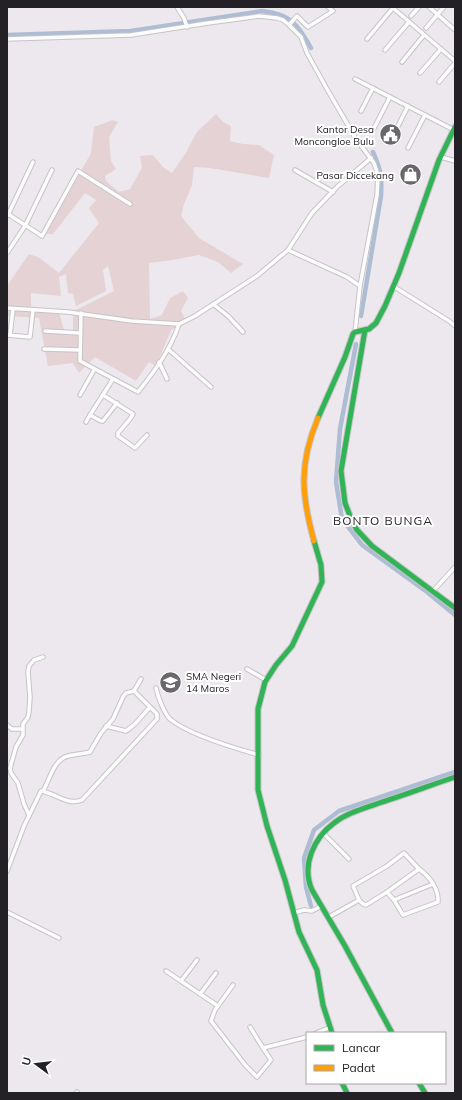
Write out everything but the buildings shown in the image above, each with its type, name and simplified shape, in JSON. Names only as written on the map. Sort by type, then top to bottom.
[{"type":"main road","points":[[331,1030],[323,1005],[317,970],[299,932],[285,880],[266,826],[258,790],[259,756],[257,716],[259,702],[266,680],[292,646],[321,585],[322,570],[312,535],[303,487],[302,470],[322,404],[345,356],[354,332],[369,330],[376,323],[393,286],[441,156],[454,129]]},
{"type":"main road","points":[[365,330],[341,471],[342,492],[345,506],[351,519],[367,541],[455,608]]},
{"type":"main road","points":[[391,1032],[329,917],[319,907],[310,887],[308,867],[311,853],[323,833],[336,821],[350,814],[455,778]]},
{"type":"main road","points":[[342,1084],[347,1093]]},
{"type":"main road","points":[[420,1084],[425,1093]]},
{"type":"street","points":[[177,7],[186,23]]},
{"type":"street","points":[[290,24],[297,16],[308,27],[333,11],[328,7]]},
{"type":"street","points":[[411,16],[419,7]]},
{"type":"street","points":[[429,7],[455,30]]},
{"type":"street","points":[[426,28],[444,7]]},
{"type":"street","points":[[367,39],[393,8],[455,62],[439,82]]},
{"type":"street","points":[[7,39],[124,36],[186,23],[259,16],[276,18],[290,24],[301,37],[307,53],[358,143],[371,158],[377,169],[379,179],[360,286],[354,332]]},
{"type":"street","points":[[385,50],[409,22]]},
{"type":"street","points":[[402,62],[424,35]]},
{"type":"street","points":[[420,73],[440,49]]},
{"type":"street","points":[[355,79],[454,129]]},
{"type":"street","points":[[361,111],[373,88]]},
{"type":"street","points":[[373,130],[390,97]]},
{"type":"street","points":[[395,132],[408,106]]},
{"type":"street","points":[[408,148],[425,115]]},
{"type":"street","points":[[441,156],[455,161]]},
{"type":"street","points":[[7,308],[80,314],[132,321],[179,324],[195,316],[257,276],[288,250],[309,216],[371,158]]},
{"type":"street","points":[[34,162],[8,215],[42,236],[78,171],[130,204]]},
{"type":"street","points":[[7,253],[25,226],[52,170]]},
{"type":"street","points":[[295,170],[333,192]]},
{"type":"street","points":[[288,250],[347,278],[360,286]]},
{"type":"street","points":[[393,286],[455,326]]},
{"type":"street","points":[[213,304],[228,316],[243,332]]},
{"type":"street","points":[[13,308],[8,335],[30,337],[33,310]]},
{"type":"street","points":[[80,314],[80,361],[94,370],[138,392],[168,349],[179,324]]},
{"type":"street","points":[[45,332],[80,333]]},
{"type":"street","points":[[44,349],[80,350]]},
{"type":"street","points":[[168,349],[211,387]]},
{"type":"street","points":[[159,362],[167,379]]},
{"type":"street","points":[[80,395],[94,370]]},
{"type":"street","points":[[86,422],[113,379]]},
{"type":"street","points":[[103,395],[133,415],[118,433],[118,436],[135,448],[147,434]]},
{"type":"street","points":[[90,415],[104,421],[116,403]]},
{"type":"street","points":[[433,591],[455,567]]},
{"type":"street","points":[[30,815],[24,804],[18,783],[12,773],[10,764],[22,735],[23,724],[28,717],[29,712],[29,666],[34,660],[43,657]]},
{"type":"street","points":[[247,669],[266,680]]},
{"type":"street","points":[[7,870],[21,833],[40,794],[59,761],[68,756],[90,752],[99,734],[114,719],[119,702],[125,694],[134,691],[141,679]]},
{"type":"street","points":[[156,688],[159,700],[168,716],[180,726],[225,745],[259,756]]},
{"type":"street","points":[[43,791],[66,801],[77,802],[82,800],[157,719],[157,714],[134,691]]},
{"type":"street","points":[[106,726],[126,731],[135,724],[150,707]]},
{"type":"street","points":[[7,725],[12,729],[22,729]]},
{"type":"street","points":[[7,771],[12,773]]},
{"type":"street","points":[[323,833],[349,859]]},
{"type":"street","points":[[387,892],[403,915],[437,903],[439,900],[433,884],[428,876],[404,853],[353,887],[359,900],[365,905],[387,892],[419,869]]},
{"type":"street","points":[[394,900],[433,884]]},
{"type":"street","points":[[329,917],[359,900]]},
{"type":"street","points":[[294,913],[304,910],[312,911],[319,907]]},
{"type":"street","points":[[7,912],[59,938]]},
{"type":"street","points":[[181,981],[197,960]]},
{"type":"street","points":[[166,971],[218,1006]]},
{"type":"street","points":[[200,994],[216,973]]},
{"type":"street","points":[[233,985],[218,1006],[211,1021],[246,1066],[257,1077],[271,1060],[250,1027]]},
{"type":"street","points":[[321,1032],[331,1030]]},
{"type":"street","points":[[263,1048],[306,1037]]},
{"type":"shaded area","points":[[216,114],[223,122],[231,126],[230,141],[259,145],[274,155],[269,178],[210,168],[194,167],[192,185],[181,216],[199,238],[243,264],[231,273],[218,262],[199,255],[149,263],[150,319],[162,315],[170,298],[183,291],[188,298],[181,311],[186,321],[171,330],[156,366],[149,362],[136,381],[95,357],[79,373],[73,363],[48,366],[39,318],[7,316],[7,286],[29,254],[38,257],[59,273],[99,223],[89,208],[96,200],[85,193],[53,234],[46,234],[91,153],[94,127],[113,120],[118,122],[109,137],[111,161],[116,169],[105,176],[106,181],[119,192],[130,189],[142,168],[140,156],[153,155],[164,168],[172,173],[185,154],[197,132]],"holes":[[[108,266],[114,291],[73,310],[73,334],[65,334],[59,312],[31,310],[31,293],[61,296],[59,277],[66,274],[68,293],[73,294],[76,306],[106,291],[103,270]]]},
{"type":"waterway","points":[[7,35],[131,31],[262,11],[272,12],[292,22],[302,33],[311,48]]},
{"type":"waterway","points":[[361,316],[381,196],[380,174],[373,152]]},
{"type":"waterway","points":[[356,344],[340,429],[336,482],[342,519],[362,545],[427,592],[455,615]]},
{"type":"waterway","points":[[311,906],[306,887],[304,858],[314,830],[339,811],[455,772]]},
{"type":"traffic: fast","points":[[318,418],[345,357],[353,334],[355,332],[369,329],[376,323],[385,306],[399,273],[439,160],[455,127]]},
{"type":"traffic: fast","points":[[365,330],[341,471],[345,503],[357,530],[372,546],[455,608]]},
{"type":"traffic: fast","points":[[314,541],[321,565],[322,582],[292,646],[276,665],[265,682],[258,709],[258,790],[267,826],[285,880],[299,932],[317,970],[323,1005],[332,1032]]},
{"type":"traffic: fast","points":[[391,1032],[345,946],[312,890],[308,871],[311,853],[321,836],[339,819],[357,811],[455,777]]},
{"type":"traffic: fast","points":[[342,1084],[347,1093]]},
{"type":"traffic: fast","points":[[420,1084],[425,1093]]},
{"type":"traffic: slow","points":[[314,541],[306,508],[304,479],[308,450],[318,418]]},
{"type":"place","name":"Kantor Desa Moncongloe Bulu","points":[[390,135]]},
{"type":"place","name":"Pasar Diccekang","points":[[410,175]]},
{"type":"place","name":"SMA Negeri 14 Maros","points":[[171,682]]},
{"type":"district","name":"BONTO BUNGA","points":[[383,520]]}]
